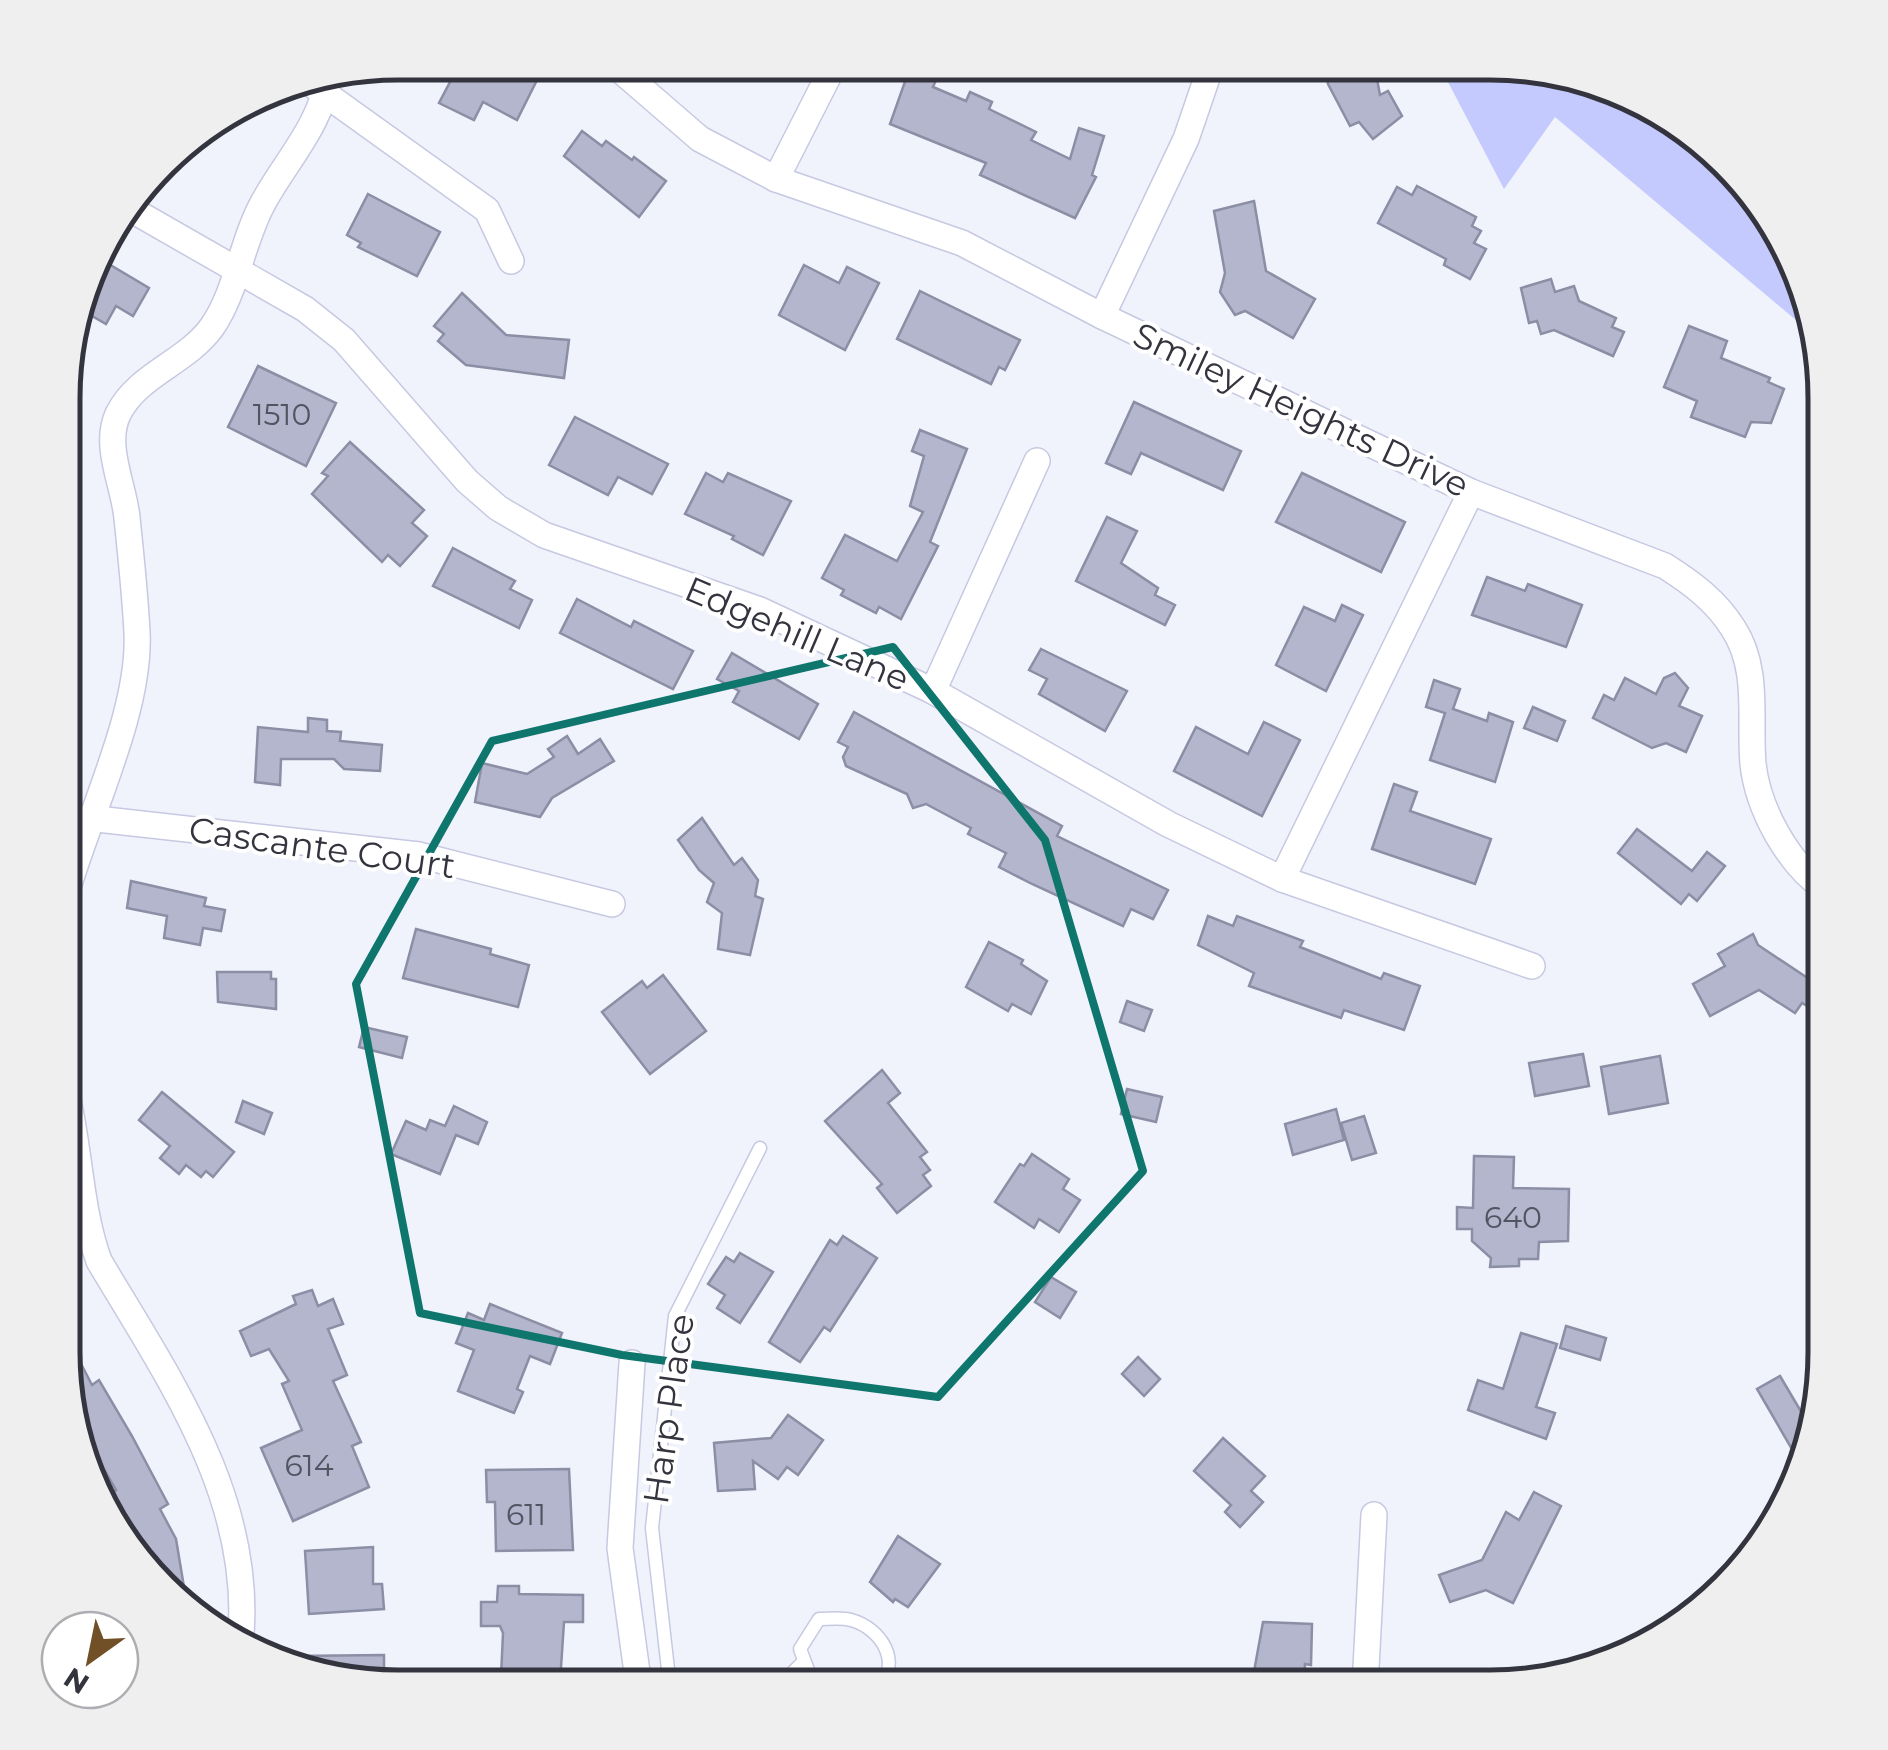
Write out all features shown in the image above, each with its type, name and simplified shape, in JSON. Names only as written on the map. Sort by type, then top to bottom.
[{"type":"street","name":"Smiley Heights Drive","points":[[632,80],[700,139],[776,178],[962,244],[1102,316],[1471,492],[1665,566],[1717,606],[1735,630],[1748,665],[1754,708],[1754,766],[1764,804],[1798,866],[1808,874]]},
{"type":"street","points":[[776,178],[826,80]]},
{"type":"street","points":[[1102,316],[1186,139],[1206,81]]},
{"type":"street","points":[[329,88],[487,210],[511,261]]},
{"type":"street","points":[[80,844],[134,694],[137,635],[132,565],[112,435],[118,415],[136,387],[185,354],[211,328],[263,202],[304,143],[326,89]]},
{"type":"street","name":"Edgehill Lane","points":[[139,214],[234,271],[273,288],[344,340],[467,481],[498,508],[544,535],[592,555],[760,610],[934,691],[1168,824],[1282,879],[1532,966]]},
{"type":"street","points":[[934,691],[1037,460]]},
{"type":"street","points":[[1282,879],[1471,492]]},
{"type":"street","name":"Cascante Court","points":[[88,818],[419,855],[612,904]]},
{"type":"street","points":[[81,1186],[99,1260],[166,1373],[224,1490],[241,1574],[240,1628]]},
{"type":"street","name":"Harp Place","points":[[632,1363],[620,1548],[637,1670]]},
{"type":"street","points":[[1367,1669],[1374,1515]]},
{"type":"lane","name":"Harp Place","points":[[668,1670],[652,1528],[675,1316],[760,1148]]},
{"type":"lane","points":[[808,1670],[800,1649],[819,1619],[848,1619],[864,1625],[888,1649],[887,1670]]},
{"type":"lane","points":[[795,1670],[803,1662]]},
{"type":"highlighted area","points":[[893,647],[1045,840],[1143,1171],[938,1397],[622,1355],[420,1313],[356,984],[492,741]]},
{"type":"shaded area","points":[[1447,81],[1511,81],[1572,91],[1631,113],[1684,146],[1729,188],[1765,239],[1784,276],[1798,322],[1555,117],[1504,189]]},
{"type":"building","points":[[451,80],[537,80],[517,120],[483,102],[474,120],[439,103]]},
{"type":"building","points":[[905,80],[936,80],[933,87],[966,101],[970,92],[992,102],[989,109],[1036,132],[1031,140],[1070,159],[1079,128],[1104,136],[1092,175],[1096,177],[1075,218],[980,175],[986,163],[890,124]]},
{"type":"building","points":[[1327,81],[1377,81],[1380,95],[1388,91],[1402,116],[1373,139],[1359,122],[1350,126]]},
{"type":"building","points":[[582,131],[602,146],[606,141],[632,160],[634,157],[666,181],[639,217],[564,156]]},
{"type":"building","points":[[1417,186],[1476,217],[1472,226],[1481,231],[1474,243],[1486,249],[1470,279],[1444,265],[1446,259],[1378,223],[1397,187],[1412,195]]},
{"type":"building","points":[[368,194],[440,232],[417,276],[358,247],[361,243],[347,235]]},
{"type":"building","points":[[1254,201],[1266,271],[1315,299],[1293,338],[1245,311],[1235,315],[1220,292],[1225,273],[1214,211]]},
{"type":"building","points":[[110,265],[149,288],[133,316],[116,306],[106,324],[91,316]]},
{"type":"building","points":[[804,265],[839,283],[847,267],[879,283],[845,350],[779,315]]},
{"type":"building","points":[[1551,279],[1555,292],[1574,286],[1579,301],[1616,318],[1612,327],[1624,332],[1613,356],[1554,330],[1541,334],[1537,321],[1529,323],[1521,288]]},
{"type":"building","points":[[920,291],[1020,340],[1005,370],[999,367],[991,384],[897,339]]},
{"type":"building","points":[[462,293],[506,335],[569,340],[564,378],[466,365],[438,341],[444,334],[434,326]]},
{"type":"building","points":[[1689,326],[1727,341],[1721,358],[1770,378],[1768,382],[1784,389],[1771,423],[1751,422],[1745,437],[1691,417],[1697,401],[1664,387]]},
{"type":"building","points":[[258,366],[336,403],[306,466],[228,427]]},
{"type":"building","points":[[1134,402],[1241,451],[1223,490],[1141,453],[1131,474],[1106,463]]},
{"type":"building","points":[[575,417],[668,464],[652,494],[618,477],[608,495],[549,465]]},
{"type":"building","points":[[920,430],[967,449],[930,542],[938,546],[901,619],[879,607],[876,613],[841,595],[844,590],[822,578],[845,535],[897,561],[923,512],[910,506],[924,456],[912,451]]},
{"type":"building","points":[[350,442],[424,510],[412,523],[427,536],[400,566],[388,555],[382,562],[312,494],[328,476],[322,473]]},
{"type":"building","points":[[706,473],[723,482],[728,473],[791,501],[763,555],[732,539],[734,536],[685,514]]},
{"type":"building","points":[[1302,473],[1405,522],[1381,572],[1276,522]]},
{"type":"building","points":[[1107,517],[1137,531],[1121,563],[1158,588],[1155,595],[1175,605],[1165,625],[1076,581]]},
{"type":"building","points":[[453,548],[515,581],[510,589],[532,600],[519,628],[433,586]]},
{"type":"building","points":[[1487,577],[1525,591],[1528,584],[1582,605],[1566,647],[1472,615]]},
{"type":"building","points":[[577,599],[631,627],[634,621],[693,651],[673,689],[560,633]]},
{"type":"building","points":[[1342,605],[1363,615],[1326,691],[1276,665],[1304,607],[1335,621]]},
{"type":"building","points":[[1041,649],[1127,691],[1105,731],[1039,694],[1047,679],[1029,670]]},
{"type":"building","points":[[732,653],[818,704],[799,739],[733,702],[739,691],[717,679]]},
{"type":"building","points":[[1675,673],[1688,688],[1679,706],[1702,716],[1686,752],[1666,743],[1652,748],[1593,718],[1604,695],[1614,700],[1625,678],[1656,694],[1664,678]]},
{"type":"building","points":[[1434,680],[1460,689],[1453,709],[1487,721],[1489,713],[1513,722],[1495,782],[1430,760],[1445,713],[1426,707]]},
{"type":"building","points":[[1533,707],[1565,721],[1557,741],[1524,728]]},
{"type":"building","points":[[854,712],[1062,826],[1057,836],[1168,890],[1153,919],[1131,909],[1123,926],[1032,884],[999,867],[1006,853],[968,834],[971,828],[926,804],[913,808],[907,794],[846,766],[843,757],[848,747],[838,742]]},
{"type":"building","points":[[308,718],[327,720],[327,731],[341,732],[340,741],[382,745],[380,771],[344,769],[334,759],[281,759],[280,785],[255,782],[258,727],[308,732]]},
{"type":"building","points":[[1264,722],[1300,740],[1262,816],[1174,771],[1196,727],[1248,754]]},
{"type":"building","points":[[567,736],[578,754],[600,739],[614,761],[552,798],[540,817],[475,802],[482,763],[527,774],[554,757],[548,749]]},
{"type":"building","points":[[1394,784],[1417,792],[1410,811],[1491,839],[1475,884],[1372,849]]},
{"type":"building","points":[[702,818],[734,865],[742,858],[758,880],[755,896],[763,899],[750,955],[718,949],[722,913],[707,902],[714,883],[699,870],[678,840]]},
{"type":"building","points":[[1637,829],[1692,871],[1707,852],[1725,866],[1697,901],[1689,894],[1681,904],[1618,853]]},
{"type":"building","points":[[131,881],[206,898],[204,906],[225,910],[221,931],[203,928],[200,945],[164,938],[167,916],[127,908]]},
{"type":"building","points":[[1208,916],[1233,926],[1237,916],[1303,941],[1300,947],[1381,979],[1384,973],[1420,986],[1404,1030],[1344,1010],[1341,1018],[1249,986],[1254,973],[1198,945]]},
{"type":"building","points":[[416,929],[491,949],[490,954],[529,965],[518,1007],[403,978]]},
{"type":"building","points":[[1753,934],[1758,945],[1808,978],[1808,1006],[1802,1003],[1795,1013],[1759,990],[1710,1016],[1693,984],[1725,966],[1718,954]]},
{"type":"building","points":[[989,942],[1023,960],[1021,964],[1047,981],[1031,1014],[1012,1004],[1008,1011],[966,987]]},
{"type":"building","points":[[217,972],[271,972],[271,979],[276,979],[276,1009],[218,1002]]},
{"type":"building","points":[[663,975],[706,1031],[650,1074],[602,1012],[642,981],[647,988]]},
{"type":"building","points":[[1127,1001],[1152,1010],[1144,1031],[1120,1022]]},
{"type":"building","points":[[364,1027],[407,1037],[402,1058],[359,1047]]},
{"type":"building","points":[[1583,1054],[1589,1086],[1535,1096],[1529,1063]]},
{"type":"building","points":[[1660,1056],[1668,1103],[1609,1114],[1601,1067]]},
{"type":"building","points":[[882,1070],[900,1093],[888,1103],[927,1152],[920,1157],[930,1170],[923,1175],[931,1186],[897,1213],[877,1188],[882,1184],[825,1121]]},
{"type":"building","points":[[1127,1089],[1162,1097],[1156,1122],[1121,1114]]},
{"type":"building","points":[[162,1092],[234,1152],[213,1177],[206,1171],[201,1177],[186,1165],[179,1174],[160,1158],[170,1146],[139,1120]]},
{"type":"building","points":[[243,1101],[272,1113],[264,1134],[236,1122]]},
{"type":"building","points":[[454,1106],[487,1122],[478,1144],[456,1135],[440,1174],[391,1154],[406,1121],[426,1130],[430,1120],[445,1126]]},
{"type":"building","points":[[1336,1109],[1344,1140],[1293,1155],[1285,1124]]},
{"type":"building","points":[[1364,1116],[1376,1153],[1352,1160],[1341,1123]]},
{"type":"building","points":[[1032,1154],[1069,1179],[1063,1189],[1080,1200],[1059,1232],[1039,1219],[1034,1228],[995,1202],[1020,1164],[1024,1166]]},
{"type":"building","points":[[1474,1156],[1514,1157],[1513,1188],[1569,1189],[1568,1241],[1539,1242],[1538,1259],[1519,1259],[1519,1266],[1490,1267],[1491,1258],[1472,1241],[1472,1229],[1457,1229],[1457,1207],[1473,1208]]},
{"type":"building","points":[[843,1236],[877,1258],[830,1331],[824,1327],[800,1362],[769,1342],[830,1240],[837,1245]]},
{"type":"building","points":[[740,1253],[773,1272],[740,1323],[717,1308],[725,1295],[708,1284],[726,1257],[734,1262]]},
{"type":"building","points":[[1051,1277],[1076,1292],[1060,1318],[1035,1302]]},
{"type":"building","points":[[312,1290],[318,1306],[333,1299],[343,1324],[328,1329],[347,1375],[333,1381],[361,1442],[352,1446],[369,1487],[293,1521],[261,1448],[302,1430],[282,1384],[289,1381],[269,1349],[251,1356],[240,1331],[296,1304],[293,1296]]},
{"type":"building","points":[[490,1304],[562,1333],[550,1364],[530,1356],[517,1389],[523,1392],[514,1413],[458,1391],[474,1350],[456,1343],[468,1313],[484,1320]]},
{"type":"building","points":[[1566,1326],[1606,1338],[1600,1360],[1560,1348]]},
{"type":"building","points":[[1521,1333],[1557,1344],[1536,1407],[1555,1413],[1546,1439],[1468,1410],[1478,1380],[1503,1389]]},
{"type":"building","points":[[1138,1357],[1160,1379],[1144,1396],[1122,1374]]},
{"type":"building","points":[[81,1364],[92,1385],[99,1380],[168,1504],[160,1509],[176,1539],[184,1587],[134,1529],[113,1492],[116,1490],[100,1463],[91,1434]]},
{"type":"building","points":[[1780,1376],[1802,1413],[1792,1450],[1757,1389]]},
{"type":"building","points":[[788,1415],[823,1440],[798,1475],[787,1467],[778,1479],[753,1461],[755,1489],[718,1491],[714,1443],[771,1438]]},
{"type":"building","points":[[1223,1438],[1265,1476],[1251,1491],[1263,1502],[1240,1527],[1225,1512],[1231,1505],[1194,1471]]},
{"type":"building","points":[[569,1469],[573,1550],[496,1551],[495,1502],[487,1502],[486,1470]]},
{"type":"building","points":[[1534,1492],[1561,1506],[1513,1603],[1486,1590],[1450,1602],[1439,1575],[1482,1560],[1506,1512],[1519,1520]]},
{"type":"building","points":[[898,1536],[940,1564],[908,1607],[895,1599],[893,1602],[870,1582]]},
{"type":"building","points":[[373,1547],[373,1584],[382,1584],[384,1609],[309,1614],[305,1551]]},
{"type":"building","points":[[498,1586],[519,1586],[519,1594],[583,1595],[583,1622],[564,1622],[561,1670],[501,1670],[500,1626],[481,1626],[481,1602],[497,1602]]},
{"type":"building","points":[[1263,1622],[1312,1624],[1311,1665],[1305,1664],[1305,1669],[1254,1669]]},
{"type":"building","points":[[384,1655],[384,1669],[336,1664],[306,1656]]}]
